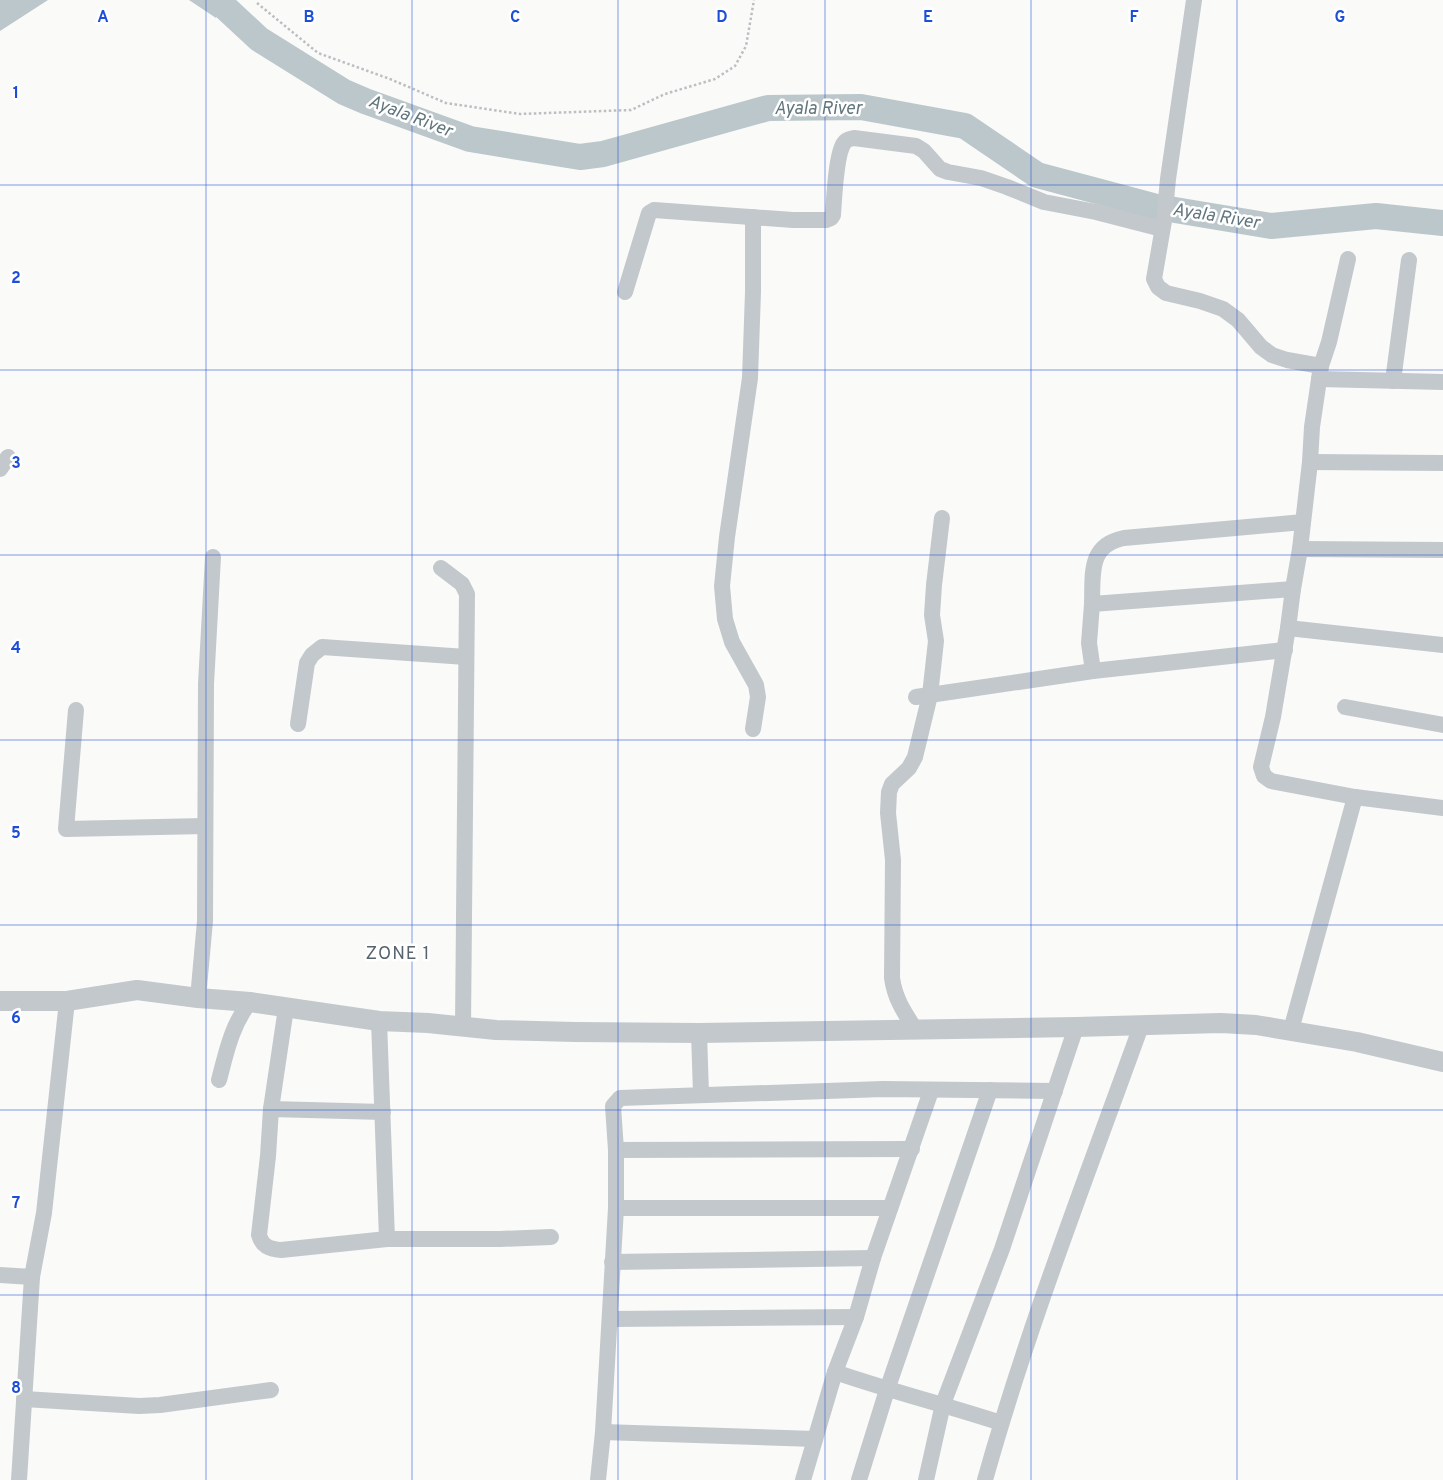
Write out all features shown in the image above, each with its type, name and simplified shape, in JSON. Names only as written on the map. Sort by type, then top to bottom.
[{"type":"street","points":[[1194,0],[1154,279],[1158,288],[1166,294],[1200,301],[1223,309],[1238,320],[1261,347],[1272,355],[1320,372],[1393,381],[1443,382]]},
{"type":"street","points":[[625,292],[649,212],[654,210],[793,220],[826,220],[831,218],[843,144],[848,139],[854,138],[916,146],[924,151],[940,169],[981,178],[1044,202],[1163,225]]},
{"type":"street","points":[[753,217],[750,378],[727,537],[722,586],[725,619],[732,642],[756,685],[758,697],[753,729]]},
{"type":"street","points":[[1348,260],[1320,372],[1312,427],[1300,549],[1285,650],[1273,717],[1261,767],[1264,776],[1271,781],[1356,797],[1443,808]]},
{"type":"street","points":[[1393,381],[1409,260]]},
{"type":"street","points":[[1310,462],[1443,463]]},
{"type":"street","points":[[915,1029],[899,1004],[894,992],[892,978],[893,860],[888,813],[889,792],[892,784],[909,768],[915,756],[923,696],[936,640],[932,615],[942,518]]},
{"type":"street","points":[[1093,671],[1089,642],[1094,563],[1099,552],[1111,540],[1303,522]]},
{"type":"street","points":[[1300,549],[1443,550]]},
{"type":"street","points":[[198,998],[205,921],[206,684],[213,557]]},
{"type":"street","points":[[441,568],[462,584],[467,594],[462,1026]]},
{"type":"street","points":[[1092,604],[1293,589]]},
{"type":"street","points":[[1288,628],[1443,645]]},
{"type":"street","points":[[298,724],[307,663],[312,655],[322,647],[466,657]]},
{"type":"street","points":[[923,696],[1093,671],[1285,650]]},
{"type":"street","points":[[1345,707],[1443,725]]},
{"type":"street","points":[[76,710],[66,829],[205,826]]},
{"type":"street","points":[[1291,1030],[1356,797]]},
{"type":"street","points":[[0,1001],[67,1001],[137,990],[198,998],[250,1002],[379,1021],[496,1030],[565,1032],[699,1033],[1221,1023],[1256,1024],[1358,1042],[1443,1062]]},
{"type":"street","points":[[19,1480],[32,1277],[44,1213],[67,1001]]},
{"type":"street","points":[[219,1080],[228,1044],[241,1013],[250,1002]]},
{"type":"street","points":[[286,1008],[271,1109],[259,1235],[265,1246],[281,1250],[387,1239],[550,1237]]},
{"type":"street","points":[[379,1021],[387,1239]]},
{"type":"street","points":[[985,1480],[1001,1423],[1036,1316],[1141,1026]]},
{"type":"street","points":[[926,1480],[943,1404],[1002,1249],[1076,1027]]},
{"type":"street","points":[[699,1033],[701,1094]]},
{"type":"street","points":[[598,1480],[616,1208],[616,1150],[613,1106],[620,1098],[883,1089],[1055,1091]]},
{"type":"street","points":[[858,1480],[990,1090]]},
{"type":"street","points":[[803,1480],[835,1372],[856,1317],[873,1258],[931,1091]]},
{"type":"street","points":[[271,1109],[383,1112]]},
{"type":"street","points":[[616,1150],[912,1149]]},
{"type":"street","points":[[616,1208],[890,1208]]},
{"type":"street","points":[[612,1262],[873,1258]]},
{"type":"street","points":[[0,1275],[32,1277]]},
{"type":"street","points":[[610,1319],[856,1317]]},
{"type":"street","points":[[835,1372],[887,1390],[943,1404],[1001,1423]]},
{"type":"street","points":[[24,1399],[139,1406],[160,1405],[271,1390]]},
{"type":"street","points":[[602,1432],[815,1440]]},
{"type":"path","points":[[257,3],[318,53],[446,103],[520,114],[631,110],[665,94],[715,78],[735,66],[746,46],[754,0]]},
{"type":"shaded area","points":[[0,0],[48,0],[0,31]]},
{"type":"shaded area","points":[[189,0],[222,0],[216,18]]},
{"type":"waterway","name":"Ayala River","points":[[217,0],[259,39],[344,92],[470,139],[580,157],[603,154],[768,108],[861,107],[965,126],[1037,175],[1157,207],[1271,226],[1376,216],[1443,223]]},
{"type":"district","name":"ZONE 1","points":[[398,954]]}]
